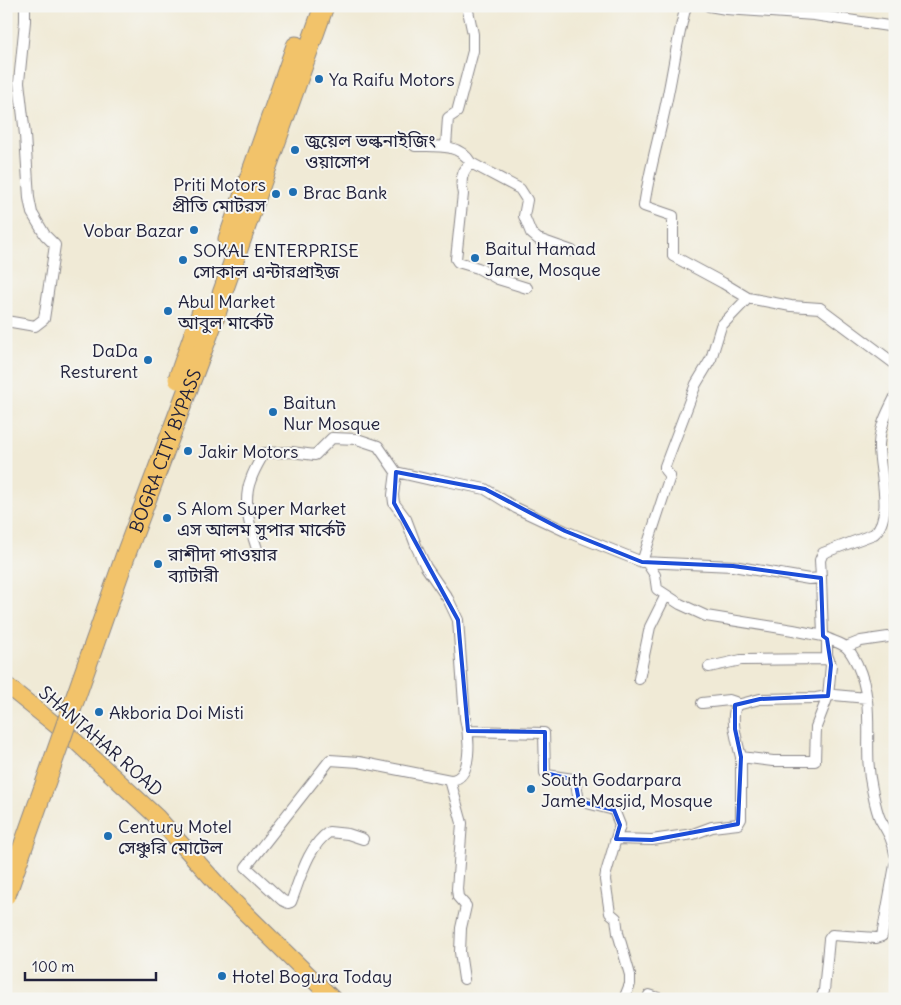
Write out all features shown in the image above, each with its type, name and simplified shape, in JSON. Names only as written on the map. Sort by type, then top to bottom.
[{"type":"highway","name":"BOGRA CITY BYPASS","points":[[6,895],[209,313],[310,6]]},
{"type":"highway","name":"BOGRA CITY BYPASS","points":[[6,858],[78,650],[209,313],[222,294],[324,6]]},
{"type":"highway","points":[[267,86],[292,57]]},
{"type":"main road","name":"SHANTAHAR ROAD","points":[[6,685],[73,739],[157,817],[228,896],[333,999]]},
{"type":"street","points":[[6,321],[36,326],[44,319],[55,245],[45,235],[32,213],[29,198],[19,82],[25,6]]},
{"type":"street","points":[[446,146],[448,118],[457,112],[473,51],[473,34],[467,6]]},
{"type":"street","points":[[686,6],[680,26],[666,105],[647,183],[644,206],[673,216],[673,256],[748,298],[791,306],[820,308],[895,364]]},
{"type":"street","points":[[709,6],[726,9],[799,10],[895,27]]},
{"type":"street","points":[[415,146],[446,146],[458,150],[467,156],[471,163],[520,189],[527,200],[524,216],[531,233],[538,239],[572,251]]},
{"type":"street","points":[[471,163],[463,171],[461,186],[463,194],[456,259],[458,262],[478,268],[498,279],[527,288]]},
{"type":"street","points":[[645,562],[670,476],[665,470],[665,466],[696,384],[711,359],[721,326],[748,298]]},
{"type":"street","points":[[741,757],[773,761],[815,761],[816,727],[828,696],[831,665],[828,659],[825,638],[820,560],[823,552],[874,534],[879,530],[885,508],[879,445],[881,426],[895,397]]},
{"type":"street","points":[[257,550],[249,525],[248,501],[250,480],[264,453],[291,452],[315,455],[332,438],[357,439],[378,446],[396,472],[393,495],[394,503],[406,519],[416,548],[426,567],[448,599],[458,620],[465,718],[468,731],[467,768],[462,775],[457,780],[450,780],[358,762],[330,760],[246,868],[282,900],[288,903],[291,902],[311,852],[322,836],[329,832],[348,834],[363,840]]},
{"type":"street","points":[[396,472],[485,489],[516,508],[564,531],[645,562],[733,566],[809,579],[821,578]]},
{"type":"street","points":[[645,562],[654,575],[657,588],[666,595],[706,616],[793,630],[825,638],[846,647],[853,656],[860,672],[867,698],[869,726],[868,761],[871,788],[880,817],[891,830],[895,854]]},
{"type":"street","points":[[639,679],[650,627],[666,595]]},
{"type":"street","points":[[846,647],[861,641],[895,636]]},
{"type":"street","points":[[709,667],[741,660],[828,659]]},
{"type":"street","points":[[736,705],[760,699],[834,695],[867,698]]},
{"type":"street","points":[[616,839],[652,840],[693,834],[712,827],[738,824],[741,819],[741,757],[735,729],[736,705],[729,700],[702,702]]},
{"type":"street","points":[[468,731],[544,733],[545,773],[573,780],[576,784],[579,801],[614,810],[620,825],[605,880],[610,913],[616,918],[618,933],[630,975],[630,984],[624,999]]},
{"type":"street","points":[[450,780],[462,823],[457,889],[458,897],[466,906],[461,928],[460,952],[464,978]]},
{"type":"street","points":[[821,999],[824,991],[829,938],[832,935],[876,938],[882,936],[891,905],[895,865]]},
{"type":"street","points":[[648,999],[649,995],[661,999]]},
{"type":"highlighted area","points":[[396,472],[485,489],[565,531],[642,562],[733,566],[821,578],[823,636],[827,639],[831,665],[828,696],[760,699],[735,705],[735,729],[741,757],[738,824],[652,840],[616,839],[620,825],[614,810],[579,801],[575,780],[545,773],[545,732],[468,731],[458,620],[394,503]]},
{"type":"place","name":"Ya Raifu Motors","points":[[319,79]]},
{"type":"place","name":"জুয়েল ভল্কনাইজিং ওয়াসোপ","points":[[295,150]]},
{"type":"place","name":"Brac Bank","points":[[293,192]]},
{"type":"place","name":"Priti Motors প্রীতি মোটরস","points":[[276,194]]},
{"type":"place","name":"Vobar Bazar","points":[[194,230]]},
{"type":"place","name":"Baitul Hamad Jame, Mosque","points":[[475,258]]},
{"type":"place","name":"SOKAL ENTERPRISE সোকাল এন্টারপ্রাইজ","points":[[183,260]]},
{"type":"place","name":"Abul Market আবুল মার্কেট","points":[[168,311]]},
{"type":"place","name":"DaDa Resturent","points":[[148,360]]},
{"type":"place","name":"Baitun Nur Mosque","points":[[273,412]]},
{"type":"place","name":"Jakir Motors","points":[[188,451]]},
{"type":"place","name":"S Alom Super Market এস আলম সুপার মার্কেট","points":[[167,518]]},
{"type":"place","name":"রাশীদা পাওয়ার ব্যাটারী","points":[[158,564]]},
{"type":"place","name":"Akboria Doi Misti","points":[[99,712]]},
{"type":"place","name":"South Godarpara Jame Masjid, Mosque","points":[[531,789]]},
{"type":"place","name":"Century Motel সেঞ্চুরি মোটেল","points":[[108,836]]},
{"type":"place","name":"Hotel Bogura Today","points":[[222,976]]}]
